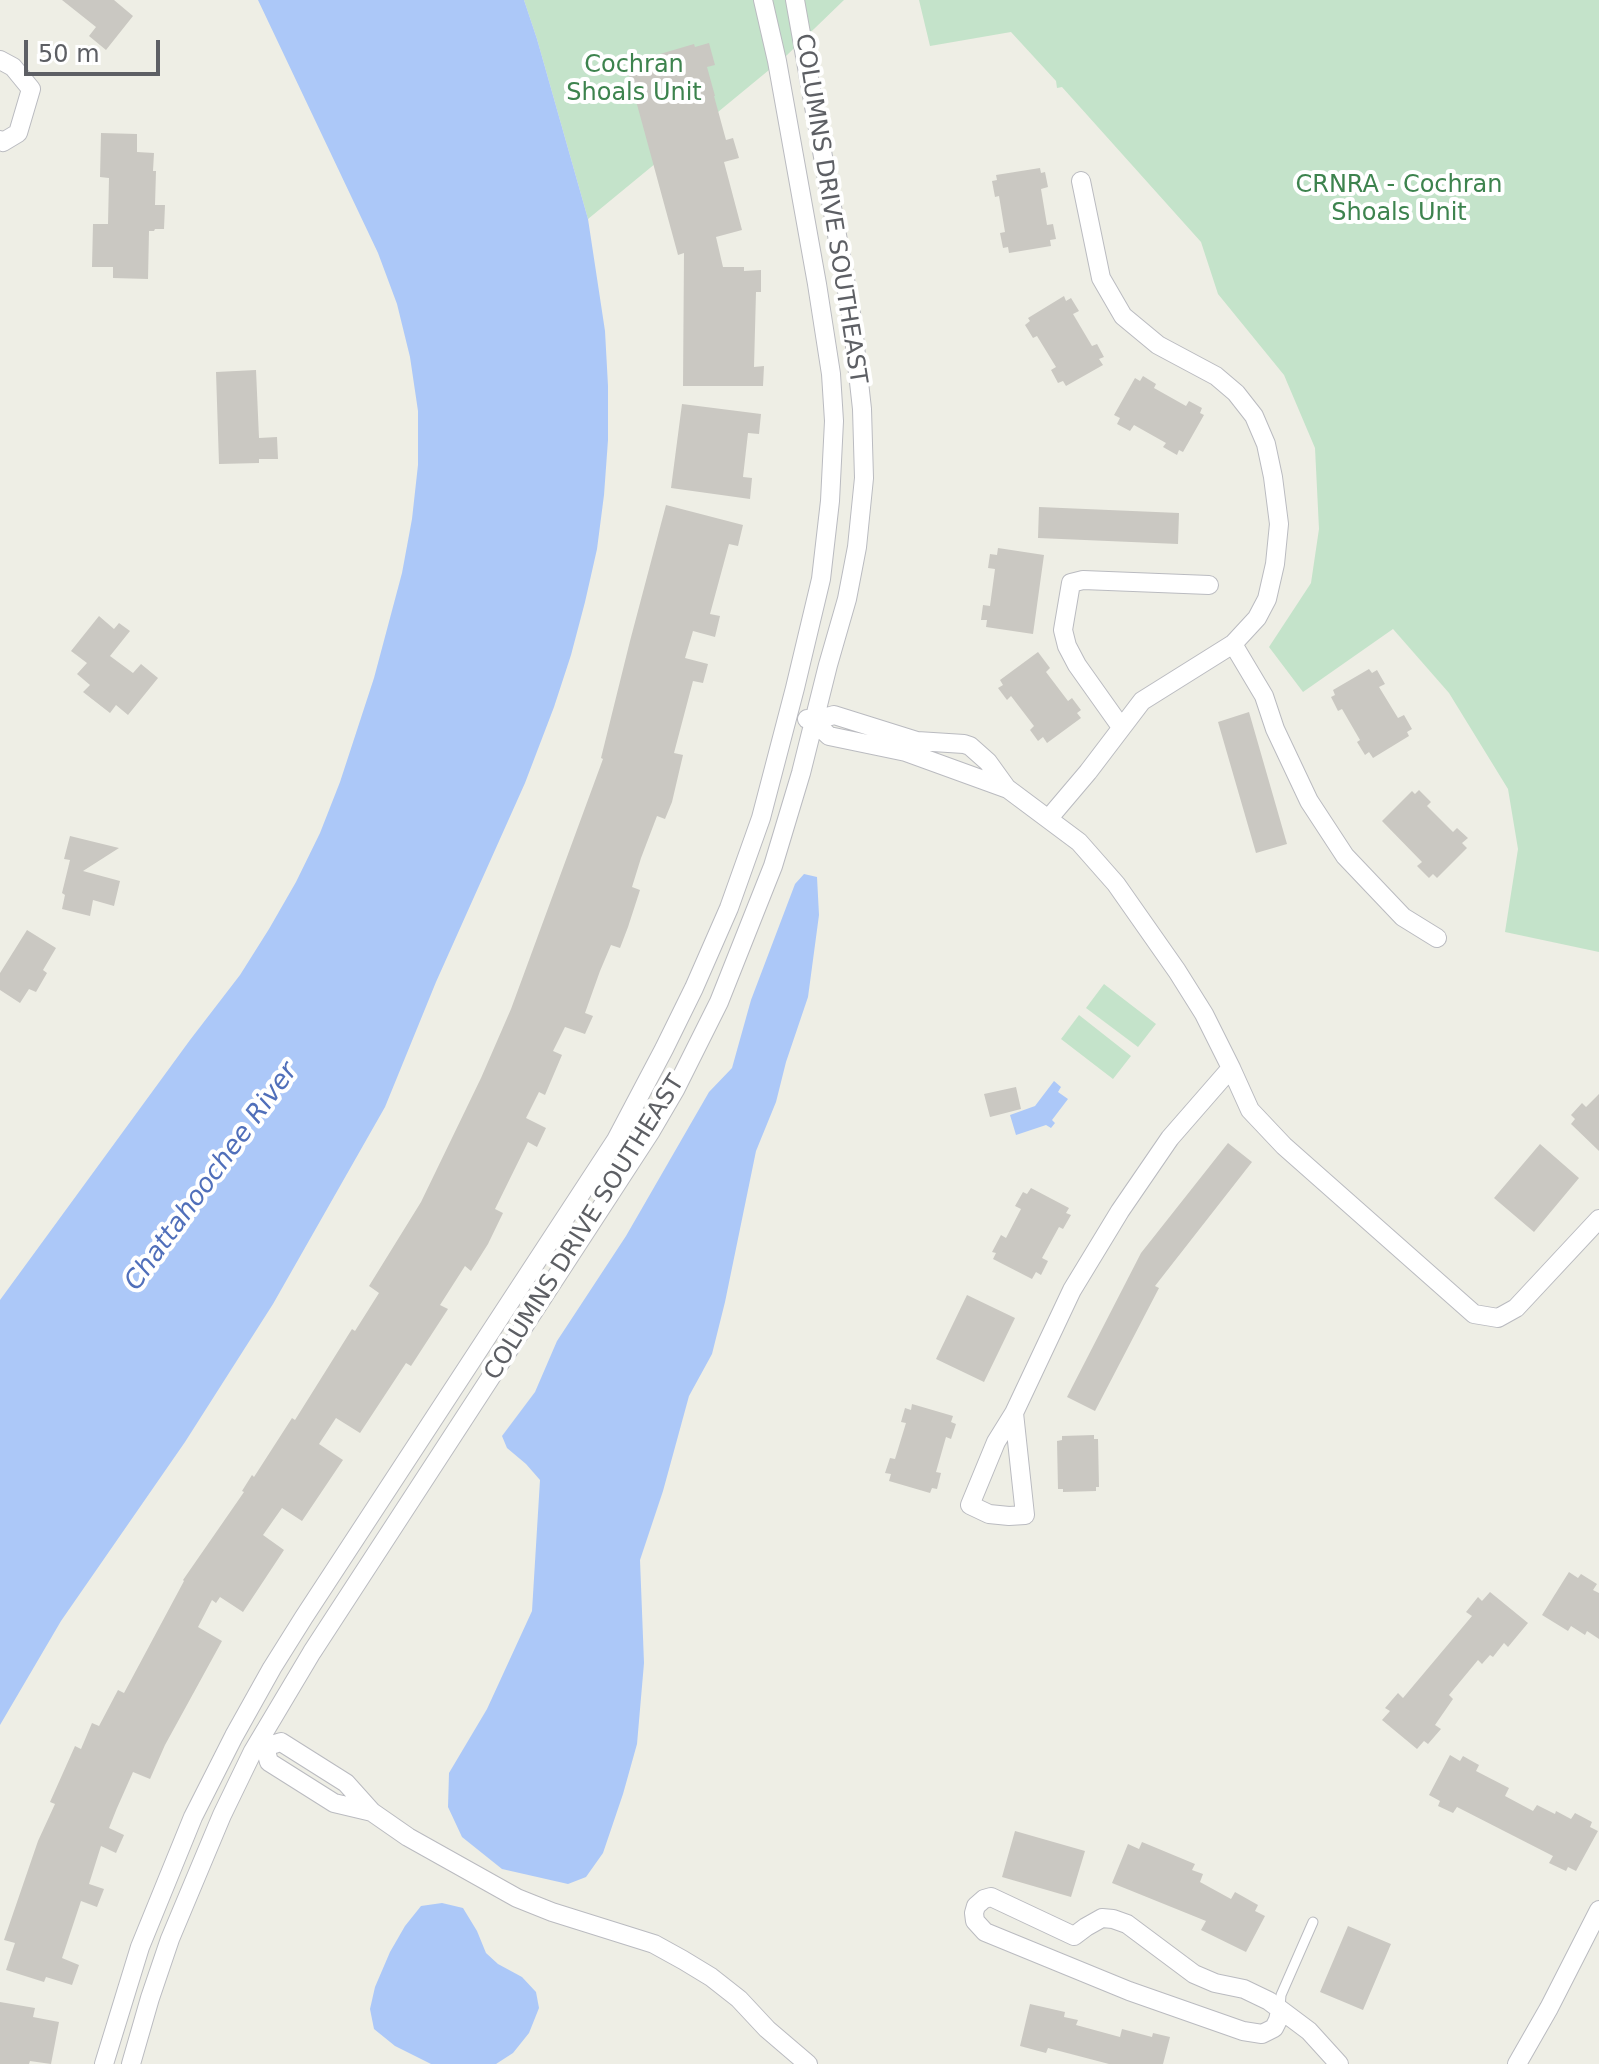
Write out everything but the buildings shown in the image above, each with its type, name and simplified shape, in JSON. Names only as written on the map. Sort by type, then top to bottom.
[{"type":"street","name":"COLUMNS DRIVE SOUTHEAST","points":[[104,2064],[140,1947],[193,1817],[236,1731],[296,1630],[616,1140],[694,988],[729,908],[761,818],[813,617],[826,544],[833,457],[829,362],[777,61],[763,0]]},
{"type":"street","name":"COLUMNS DRIVE SOUTHEAST","points":[[131,2064],[170,1939],[222,1815],[312,1652],[651,1131],[719,1002],[764,889],[801,773],[847,599],[857,547],[864,478],[862,409],[852,319],[795,0]]},
{"type":"street","points":[[0,60],[13,67],[31,89],[18,133],[3,142],[0,140]]},
{"type":"street","points":[[1049,818],[1142,701],[1233,644],[1257,618],[1267,599],[1279,524],[1266,444],[1254,416],[1236,393],[1216,376],[1158,345],[1123,316],[1101,278],[1081,181]]},
{"type":"street","points":[[1121,727],[1067,646],[1063,630],[1071,583],[1083,580],[1209,585]]},
{"type":"street","points":[[1233,644],[1264,696],[1275,729],[1309,801],[1345,856],[1403,917],[1437,938]]},
{"type":"street","points":[[788,714],[813,721],[834,715],[908,745],[1008,789],[1079,842],[1116,884],[1177,971],[1204,1014],[1250,1110],[1284,1146],[1474,1314],[1498,1318],[1516,1308],[1599,1219]]},
{"type":"street","points":[[908,745],[917,741],[956,742],[970,746],[988,762],[1008,789]]},
{"type":"street","points":[[1014,1413],[1025,1515],[989,1514],[970,1505],[996,1442],[1014,1413],[1072,1290],[1120,1211],[1170,1138],[1231,1068]]},
{"type":"street","points":[[261,1745],[269,1762],[334,1803],[372,1812],[408,1837],[517,1898],[654,1944],[683,1960],[739,1999],[767,2029],[808,2064]]},
{"type":"street","points":[[1280,2011],[1274,2028],[1262,2034],[1243,2031],[1129,1991],[985,1932],[975,1921],[976,1906],[991,1897],[1074,1936],[1102,1918],[1127,1924],[1194,1974],[1215,1983],[1244,1989],[1269,2001],[1309,2031],[1339,2064]]},
{"type":"street","points":[[1517,2064],[1599,1910]]},
{"type":"lane","points":[[833,411],[862,409]]},
{"type":"lane","points":[[664,1049],[689,1061]]},
{"type":"lane","points":[[489,1335],[511,1348]]},
{"type":"lane","points":[[236,1731],[261,1745]]},
{"type":"lane","points":[[1280,2011],[1281,1995],[1313,1922]]},
{"type":"green space","name":"Cochran Shoals Unit","points":[[524,0],[844,0],[786,56],[588,219]]},
{"type":"green space","name":"CRNRA - Cochran Shoals Unit","points":[[919,0],[1599,0],[1599,952],[1505,932],[1518,849],[1508,789],[1449,693],[1393,629],[1303,692],[1269,647],[1311,583],[1319,529],[1315,448],[1284,375],[1218,294],[1201,242],[1062,87],[1057,88],[1056,81],[1011,32],[930,46]]},
{"type":"green space","points":[[1104,984],[1156,1024],[1138,1047],[1086,1008]]},
{"type":"green space","points":[[1079,1015],[1131,1056],[1113,1079],[1061,1039]]},
{"type":"water","name":"Chattahoochee River","points":[[258,0],[524,0],[588,219],[605,331],[608,440],[597,549],[571,655],[554,707],[525,783],[436,982],[385,1107],[273,1304],[185,1442],[61,1621],[0,1725],[0,1300],[240,975],[296,882],[340,782],[374,678],[402,573],[412,519],[418,465],[418,411],[410,357],[397,304],[378,253]]},
{"type":"water","points":[[804,874],[817,877],[819,915],[808,997],[776,1102],[756,1151],[712,1354],[689,1396],[640,1560],[644,1663],[637,1744],[623,1794],[603,1853],[586,1877],[568,1884],[502,1869],[462,1837],[448,1807],[449,1773],[487,1709],[532,1611],[540,1480],[507,1448],[502,1436],[535,1392],[557,1341],[626,1236],[709,1092],[732,1068],[751,1000],[795,884]]},
{"type":"water","points":[[1054,1081],[1061,1087],[1058,1092],[1068,1099],[1052,1120],[1055,1123],[1051,1128],[1046,1125],[1016,1135],[1010,1115],[1035,1106]]},
{"type":"water","points":[[442,1903],[463,1908],[486,1953],[498,1964],[522,1977],[536,1992],[539,2008],[529,2033],[513,2053],[496,2064],[431,2064],[395,2046],[374,2029],[370,2009],[375,1987],[390,1952],[421,1906]]}]
